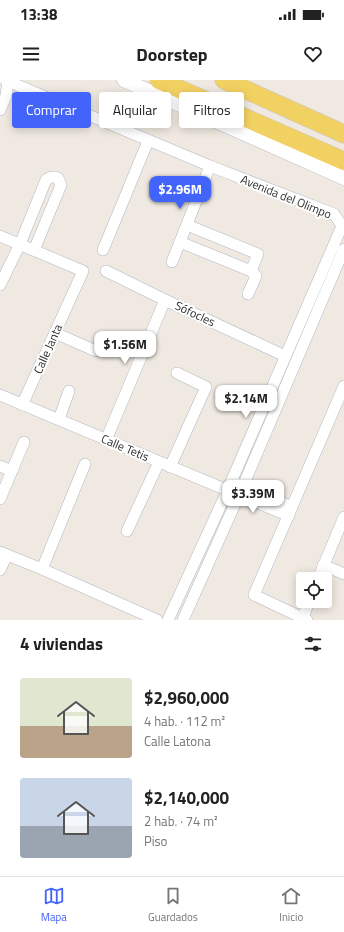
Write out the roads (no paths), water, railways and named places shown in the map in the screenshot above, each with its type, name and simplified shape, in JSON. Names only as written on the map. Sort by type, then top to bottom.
[{"type":"main road","points":[[159,80],[338,159]]},
{"type":"main road","points":[[224,80],[344,134]]},
{"type":"street","points":[[0,110],[6,96],[7,80]]},
{"type":"street","name":"Avenida del Olimpo","points":[[7,80],[21,83],[148,141],[334,214],[342,226],[285,356]]},
{"type":"street","points":[[124,80],[344,178]]},
{"type":"street","points":[[6,96],[21,83]]},
{"type":"street","points":[[103,250],[148,141]]},
{"type":"street","points":[[172,262],[210,166]]},
{"type":"street","points":[[0,236],[20,244],[34,250],[61,185],[58,178],[50,177],[46,180],[20,244],[0,285]]},
{"type":"street","points":[[187,225],[258,254],[248,294]]},
{"type":"street","points":[[180,242],[253,274]]},
{"type":"street","points":[[183,620],[241,491],[344,249]]},
{"type":"street","name":"Calle Janta","points":[[22,405],[83,271],[34,250]]},
{"type":"street","name":"Sófocles","points":[[106,271],[164,300],[285,356]]},
{"type":"street","points":[[106,440],[164,300]]},
{"type":"street","points":[[55,333],[96,351]]},
{"type":"street","points":[[168,620],[230,486],[285,356]]},
{"type":"street","points":[[170,467],[206,387],[176,373]]},
{"type":"street","points":[[307,608],[305,619],[254,595],[344,386]]},
{"type":"street","points":[[59,419],[69,391]]},
{"type":"street","points":[[0,395],[22,405]]},
{"type":"street","name":"Calle Tetis","points":[[22,405],[59,419],[170,467],[230,486],[290,511]]},
{"type":"street","points":[[1,492],[12,471],[24,442]]},
{"type":"street","points":[[127,531],[159,462]]},
{"type":"street","points":[[42,569],[85,464]]},
{"type":"street","points":[[0,466],[12,471]]},
{"type":"street","points":[[320,572],[344,517]]},
{"type":"street","points":[[0,570],[3,554],[42,569],[156,620]]},
{"type":"street","points":[[323,565],[344,574]]}]
